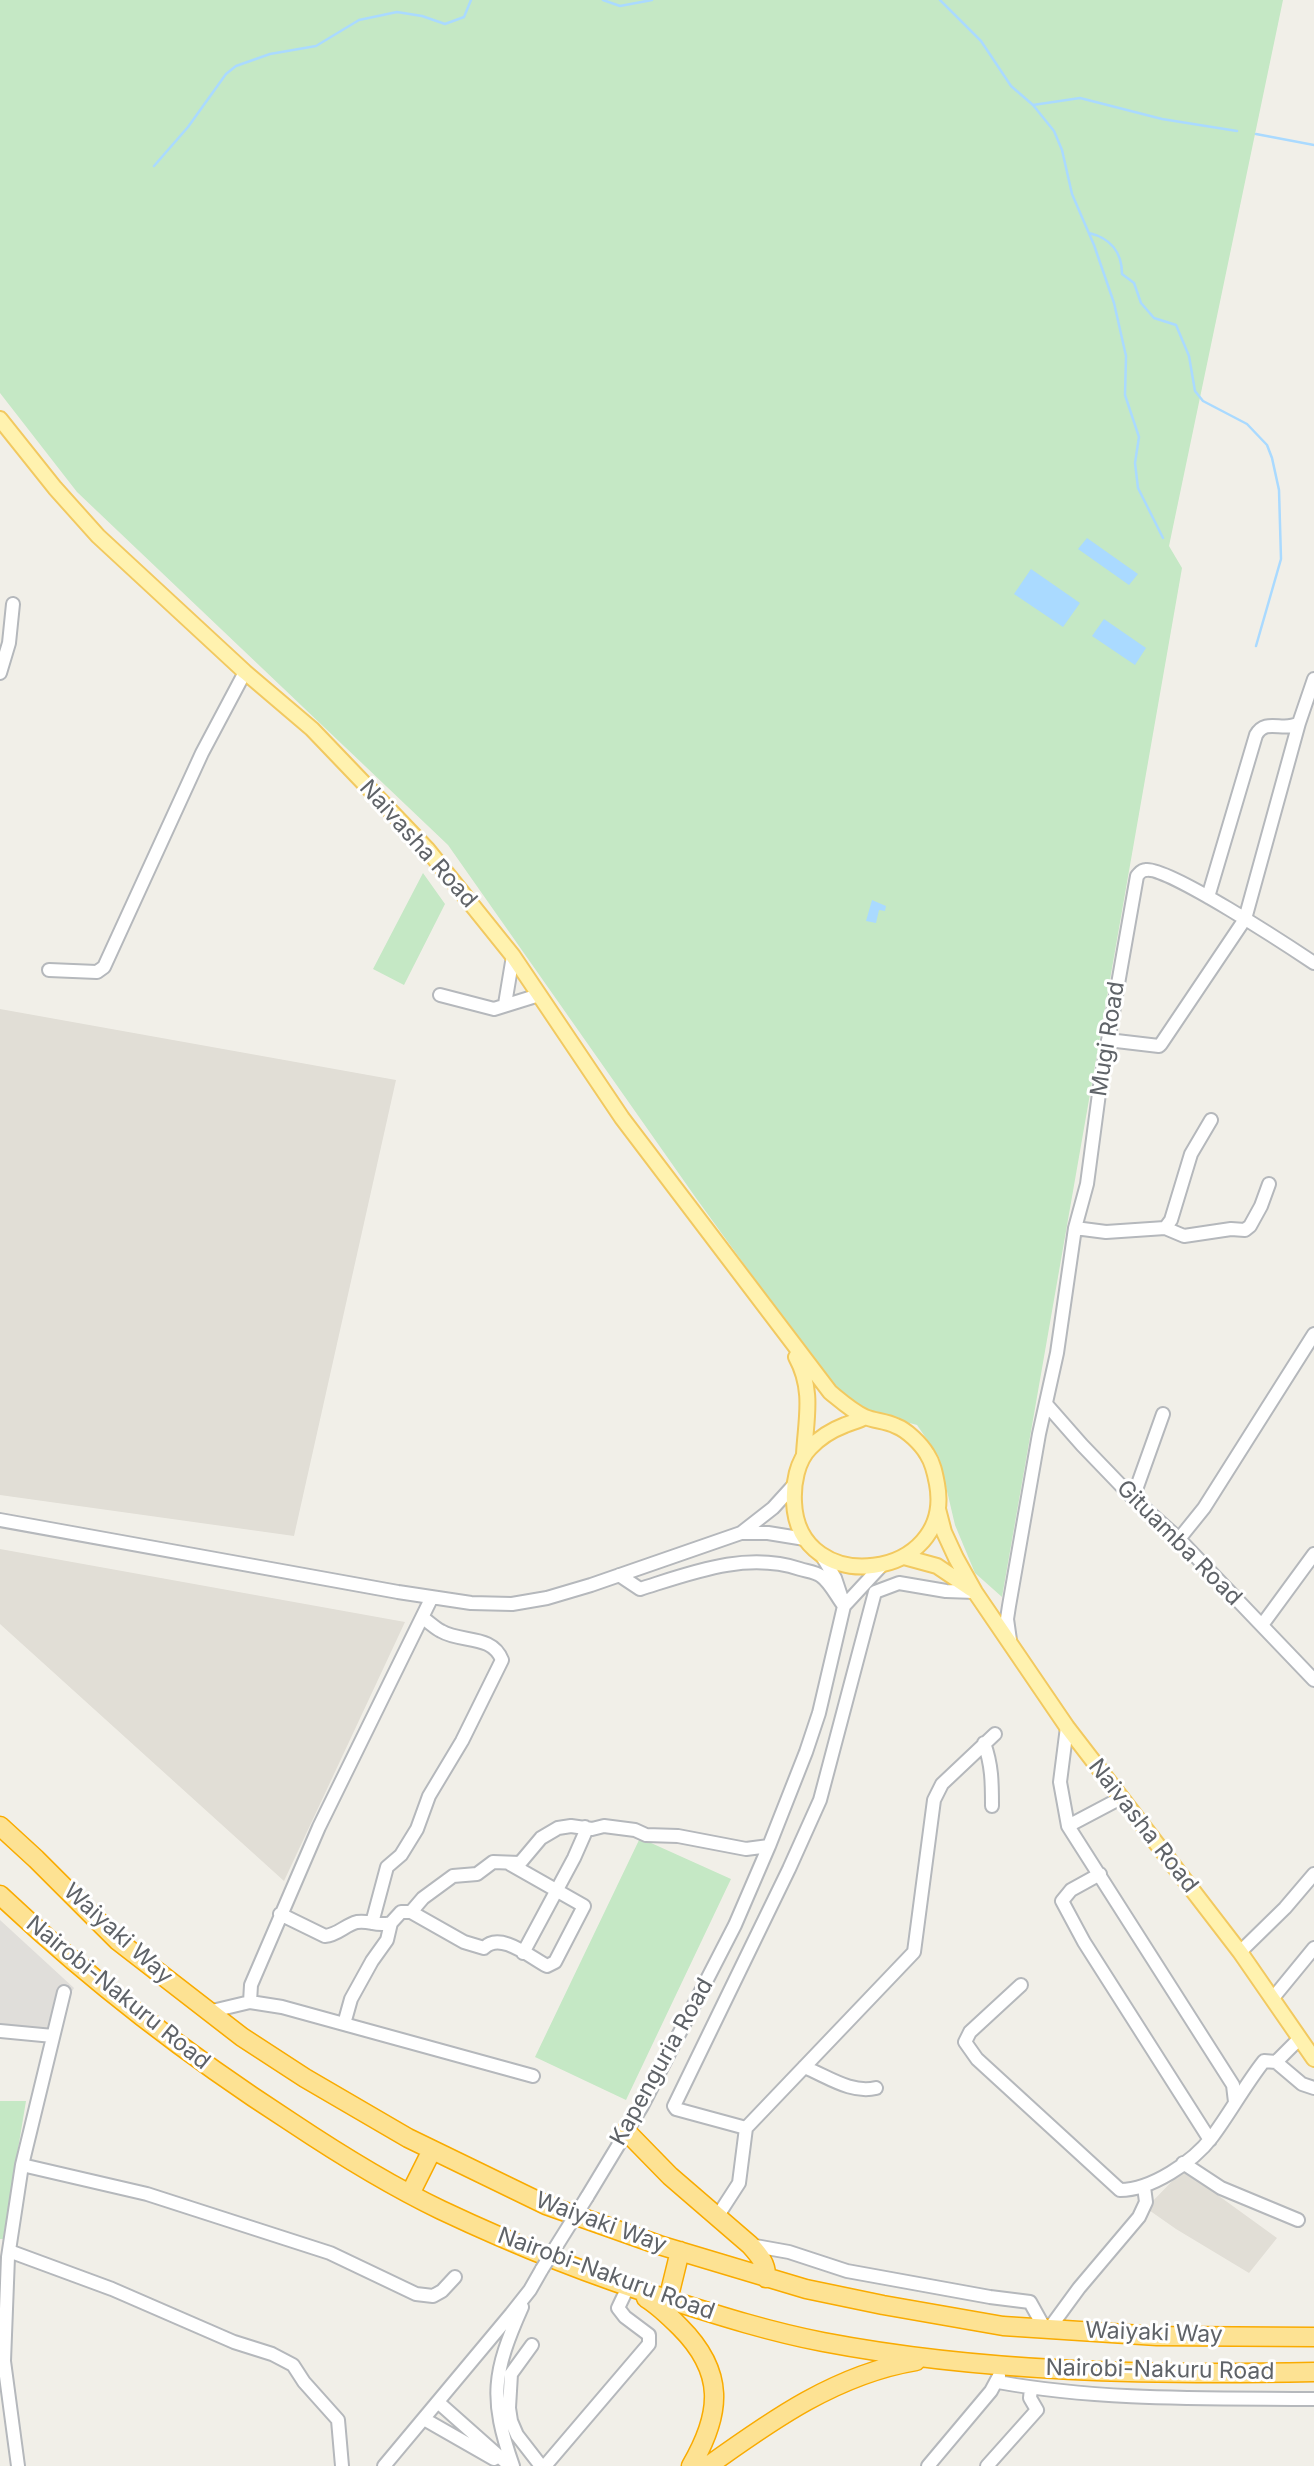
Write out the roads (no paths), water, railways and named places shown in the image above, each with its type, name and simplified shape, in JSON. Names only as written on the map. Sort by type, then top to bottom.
[{"type":"highway","name":"Waiyaki Way","points":[[0,1826],[118,1941],[208,2012],[305,2078],[432,2150],[546,2205],[766,2278],[883,2305],[1003,2326],[1157,2336],[1314,2337]]},
{"type":"highway","name":"Nairobi-Nakuru Road","points":[[0,1895],[75,1962],[195,2057],[330,2148],[411,2194],[516,2244],[628,2287],[729,2319],[824,2342],[933,2358],[1000,2373],[1314,2372]]},
{"type":"highway","points":[[626,2131],[670,2176],[750,2245],[762,2258],[766,2278]]},
{"type":"highway","points":[[411,2194],[432,2150]]},
{"type":"highway","points":[[668,2300],[680,2251]]},
{"type":"highway","points":[[628,2287],[653,2302],[685,2332],[711,2370],[714,2409],[703,2445],[691,2466]]},
{"type":"highway","points":[[708,2466],[807,2400],[872,2371],[933,2358]]},
{"type":"main road","name":"Naivasha Road","points":[[0,419],[55,488],[98,536],[245,672],[312,729],[427,849],[513,956],[622,1118],[830,1392],[865,1417]]},
{"type":"main road","name":"Naivasha Road","points":[[776,1321],[799,1363],[807,1387],[808,1419],[804,1454]]},
{"type":"main road","points":[[865,1417],[897,1426],[927,1453],[934,1469],[939,1494],[938,1509],[928,1534],[904,1557],[872,1568],[822,1556],[805,1539],[794,1510],[793,1486],[804,1454],[824,1435],[865,1417]]},
{"type":"main road","points":[[938,1509],[944,1532],[977,1595]]},
{"type":"main road","points":[[904,1557],[937,1566],[977,1595]]},
{"type":"main road","name":"Naivasha Road","points":[[977,1595],[1067,1727],[1240,1952],[1314,2059]]},
{"type":"street","points":[[0,673],[9,643],[13,604]]},
{"type":"street","points":[[49,970],[97,972],[104,967],[202,753],[245,672]]},
{"type":"street","points":[[1108,1040],[1159,1046],[1245,919],[1299,723],[1314,679]]},
{"type":"street","points":[[1208,897],[1256,735],[1263,726],[1288,727],[1299,723]]},
{"type":"street","name":"Mugi Road","points":[[1010,1640],[1007,1619],[1009,1606],[1057,1353],[1075,1228],[1087,1184],[1108,1040],[1137,876],[1148,869],[1173,878],[1314,963]]},
{"type":"street","points":[[505,1004],[513,956]]},
{"type":"street","points":[[440,995],[494,1009],[539,995]]},
{"type":"street","points":[[1165,1228],[1171,1220],[1191,1154],[1210,1120]]},
{"type":"street","points":[[1075,1228],[1106,1232],[1165,1228],[1184,1236],[1231,1228],[1245,1230],[1261,1206],[1269,1184]]},
{"type":"street","points":[[1179,1539],[1204,1508],[1314,1334]]},
{"type":"street","name":"Gituamba Road","points":[[1046,1404],[1133,1498],[1179,1539],[1314,1680]]},
{"type":"street","points":[[1133,1498],[1163,1414]]},
{"type":"street","points":[[741,1533],[773,1508],[793,1486]]},
{"type":"street","points":[[0,1520],[432,1597],[471,1603],[512,1604],[547,1598],[741,1533],[768,1533],[805,1539]]},
{"type":"street","points":[[1262,1625],[1314,1554]]},
{"type":"street","points":[[822,1556],[835,1577],[844,1606]]},
{"type":"street","points":[[619,1575],[640,1589],[732,1563],[794,1567],[821,1575],[844,1606]]},
{"type":"street","name":"Kapenguria Road","points":[[384,2466],[439,2403],[530,2290],[642,2106],[735,1925],[769,1846],[819,1713],[844,1606],[882,1565]]},
{"type":"street","points":[[746,2128],[676,2109],[674,2106],[820,1800],[875,1592],[900,1583],[977,1595]]},
{"type":"street","points":[[250,2002],[251,1985],[319,1826],[432,1597]]},
{"type":"street","points":[[372,1923],[387,1867],[401,1855],[417,1829],[429,1796],[463,1741],[502,1660],[488,1644],[441,1631],[423,1618]]},
{"type":"street","points":[[1067,1727],[1059,1782],[1068,1826],[1233,2085],[1235,2102]]},
{"type":"street","points":[[717,2217],[739,2183],[746,2128],[914,1952],[934,1800],[942,1784],[995,1734]]},
{"type":"street","points":[[984,1743],[991,1760],[992,1806]]},
{"type":"street","points":[[806,1752],[831,1759]]},
{"type":"street","points":[[1068,1826],[1121,1798]]},
{"type":"street","points":[[510,1864],[520,1863],[541,1838],[558,1828],[571,1826],[635,1830],[646,1835],[678,1836],[746,1849],[769,1846]]},
{"type":"street","points":[[523,1953],[573,1858],[585,1833],[585,1827]]},
{"type":"street","points":[[344,2024],[351,1999],[387,1940],[391,1923],[401,1912],[411,1912],[464,1942],[484,1948],[490,1942],[497,1941],[547,1966],[555,1962],[584,1906],[501,1861],[493,1862],[477,1874],[453,1876],[423,1898],[411,1912]]},
{"type":"street","points":[[1100,1874],[1071,1890],[1062,1901],[1084,1942],[1210,2140]]},
{"type":"street","points":[[1240,1952],[1285,1908],[1314,1874]]},
{"type":"street","points":[[280,1914],[325,1936],[332,1936],[354,1923],[380,1926],[391,1923]]},
{"type":"street","points":[[1273,1998],[1314,1948]]},
{"type":"street","points":[[1021,1985],[970,2032],[966,2039],[967,2045],[977,2059],[1115,2187],[1123,2190],[1144,2187],[1183,2164],[1210,2140],[1264,2061],[1276,2062],[1302,2084],[1314,2088]]},
{"type":"street","points":[[18,2466],[2,2361],[9,2251],[22,2165],[64,1992]]},
{"type":"street","points":[[208,2012],[250,2002],[282,2007],[533,2076]]},
{"type":"street","points":[[0,2031],[53,2036]]},
{"type":"street","points":[[1276,2062],[1300,2038]]},
{"type":"street","points":[[804,2067],[849,2087],[865,2091],[876,2088]]},
{"type":"street","points":[[1183,2164],[1221,2188],[1298,2220]]},
{"type":"street","points":[[22,2165],[147,2194],[317,2249],[415,2294],[433,2296],[455,2277]]},
{"type":"street","points":[[750,2245],[789,2252],[847,2271],[1030,2302],[1047,2329],[1139,2217],[1146,2202],[1144,2187]]},
{"type":"street","points":[[9,2251],[112,2288],[293,2365],[304,2382],[338,2420],[342,2466]]},
{"type":"street","points":[[532,2345],[510,2374],[510,2421],[517,2435],[543,2466],[649,2344],[649,2335],[625,2317],[618,2308],[628,2287]]},
{"type":"street","points":[[510,2466],[497,2409],[498,2372],[510,2335],[530,2290]]},
{"type":"street","points":[[929,2466],[1000,2373],[1031,2388],[1173,2398],[1314,2399]]},
{"type":"street","points":[[987,2466],[1037,2410],[1030,2398],[1031,2388]]},
{"type":"street","points":[[439,2403],[510,2466]]},
{"type":"street","points":[[424,2419],[510,2466]]},
{"type":"water","points":[[1087,538],[1138,574],[1129,585],[1078,549]]},
{"type":"water","points":[[1031,569],[1080,603],[1063,627],[1014,594]]},
{"type":"water","points":[[1104,619],[1146,648],[1135,665],[1092,636]]},
{"type":"water","points":[[872,900],[886,906],[885,911],[879,910],[876,923],[866,921]]},
{"type":"waterway","points":[[154,166],[188,127],[226,74],[236,66],[270,54],[316,46],[359,20],[397,12],[422,16],[445,24],[464,17],[471,0]]},
{"type":"waterway","points":[[603,0],[620,6],[652,0]]},
{"type":"waterway","points":[[940,0],[981,41],[1011,86],[1033,105],[1080,98],[1162,119],[1237,131]]},
{"type":"waterway","points":[[1033,105],[1054,131],[1062,150],[1072,194],[1094,245],[1114,303],[1126,356],[1125,395],[1139,437],[1135,463],[1138,488],[1163,538]]},
{"type":"waterway","points":[[1256,134],[1314,145]]},
{"type":"waterway","points":[[1089,233],[1103,238],[1113,247],[1120,259],[1122,274],[1134,283],[1141,303],[1154,318],[1176,325],[1189,356],[1195,391],[1203,401],[1247,424],[1267,445],[1279,490],[1281,559],[1256,646]]}]
